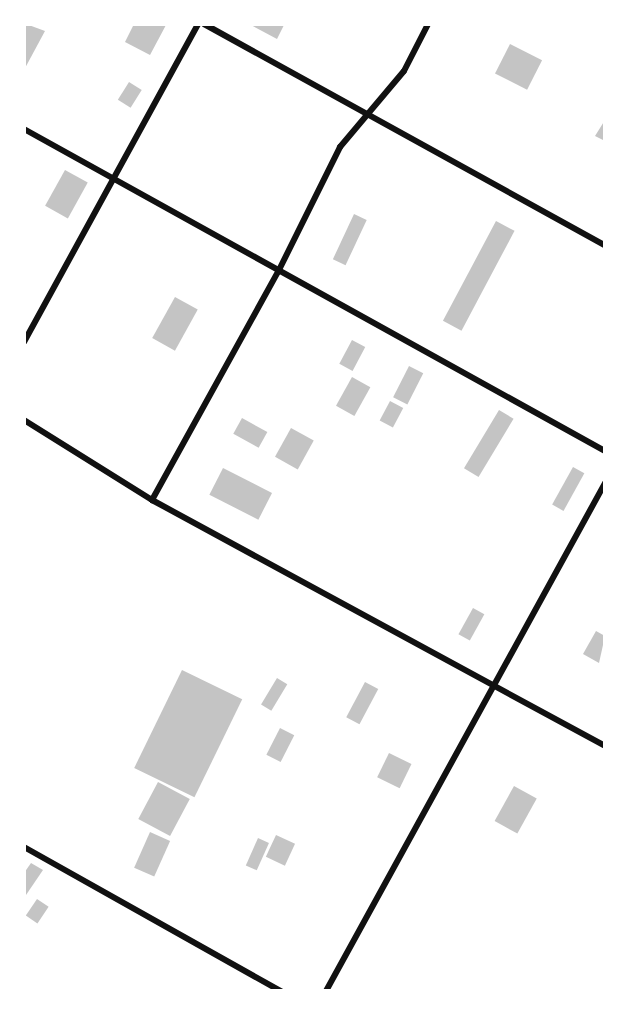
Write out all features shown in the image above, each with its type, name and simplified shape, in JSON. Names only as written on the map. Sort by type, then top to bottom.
[{"type":"street","points":[[24,342],[198,24]]},
{"type":"street","points":[[204,24],[371,112],[605,245]]},
{"type":"street","points":[[152,500],[278,272],[340,147],[404,70],[428,24]]},
{"type":"street","points":[[24,129],[278,272],[605,451]]},
{"type":"street","points":[[24,420],[152,500],[495,684],[605,746]]},
{"type":"street","points":[[326,991],[605,483]]},
{"type":"street","points":[[24,847],[281,991]]},
{"type":"building","points":[[26,24],[45,31],[24,70],[24,28]]},
{"type":"building","points":[[134,24],[166,25],[150,55],[125,42]]},
{"type":"building","points":[[249,24],[282,24],[284,25],[277,39]]},
{"type":"building","points":[[510,44],[542,60],[527,90],[495,73]]},
{"type":"building","points":[[129,82],[142,90],[131,108],[118,100]]},
{"type":"building","points":[[605,120],[605,141],[595,136]]},
{"type":"building","points":[[65,170],[88,183],[68,218],[45,206]]},
{"type":"building","points":[[354,214],[367,220],[346,265],[333,259]]},
{"type":"building","points":[[496,221],[515,231],[461,331],[443,321]]},
{"type":"building","points":[[175,297],[198,310],[175,351],[152,338]]},
{"type":"building","points":[[352,340],[365,347],[353,371],[339,364]]},
{"type":"building","points":[[409,366],[423,373],[407,404],[393,397]]},
{"type":"building","points":[[352,377],[370,387],[354,416],[336,406]]},
{"type":"building","points":[[390,401],[403,408],[393,427],[380,420]]},
{"type":"building","points":[[499,410],[514,419],[479,477],[464,468]]},
{"type":"building","points":[[242,418],[267,432],[259,448],[233,434]]},
{"type":"building","points":[[291,428],[314,441],[298,469],[275,457]]},
{"type":"building","points":[[573,467],[584,473],[564,511],[552,505]]},
{"type":"building","points":[[223,468],[272,493],[258,520],[209,495]]},
{"type":"building","points":[[473,608],[484,614],[470,641],[458,634]]},
{"type":"building","points":[[596,631],[605,636],[599,663],[583,654]]},
{"type":"building","points":[[182,670],[242,699],[194,797],[134,768]]},
{"type":"building","points":[[277,678],[287,684],[271,711],[261,705]]},
{"type":"building","points":[[365,682],[378,689],[359,724],[346,717]]},
{"type":"building","points":[[280,728],[294,735],[281,762],[266,755]]},
{"type":"building","points":[[389,753],[411,764],[400,788],[377,777]]},
{"type":"building","points":[[158,782],[190,799],[170,836],[138,819]]},
{"type":"building","points":[[514,786],[537,799],[517,834],[495,821]]},
{"type":"building","points":[[150,832],[170,841],[154,877],[134,868]]},
{"type":"building","points":[[276,835],[295,844],[285,866],[266,857]]},
{"type":"building","points":[[258,838],[269,843],[257,870],[246,865]]},
{"type":"building","points":[[31,863],[43,870],[26,895],[24,873]]},
{"type":"building","points":[[37,899],[49,907],[37,923],[26,916]]}]
